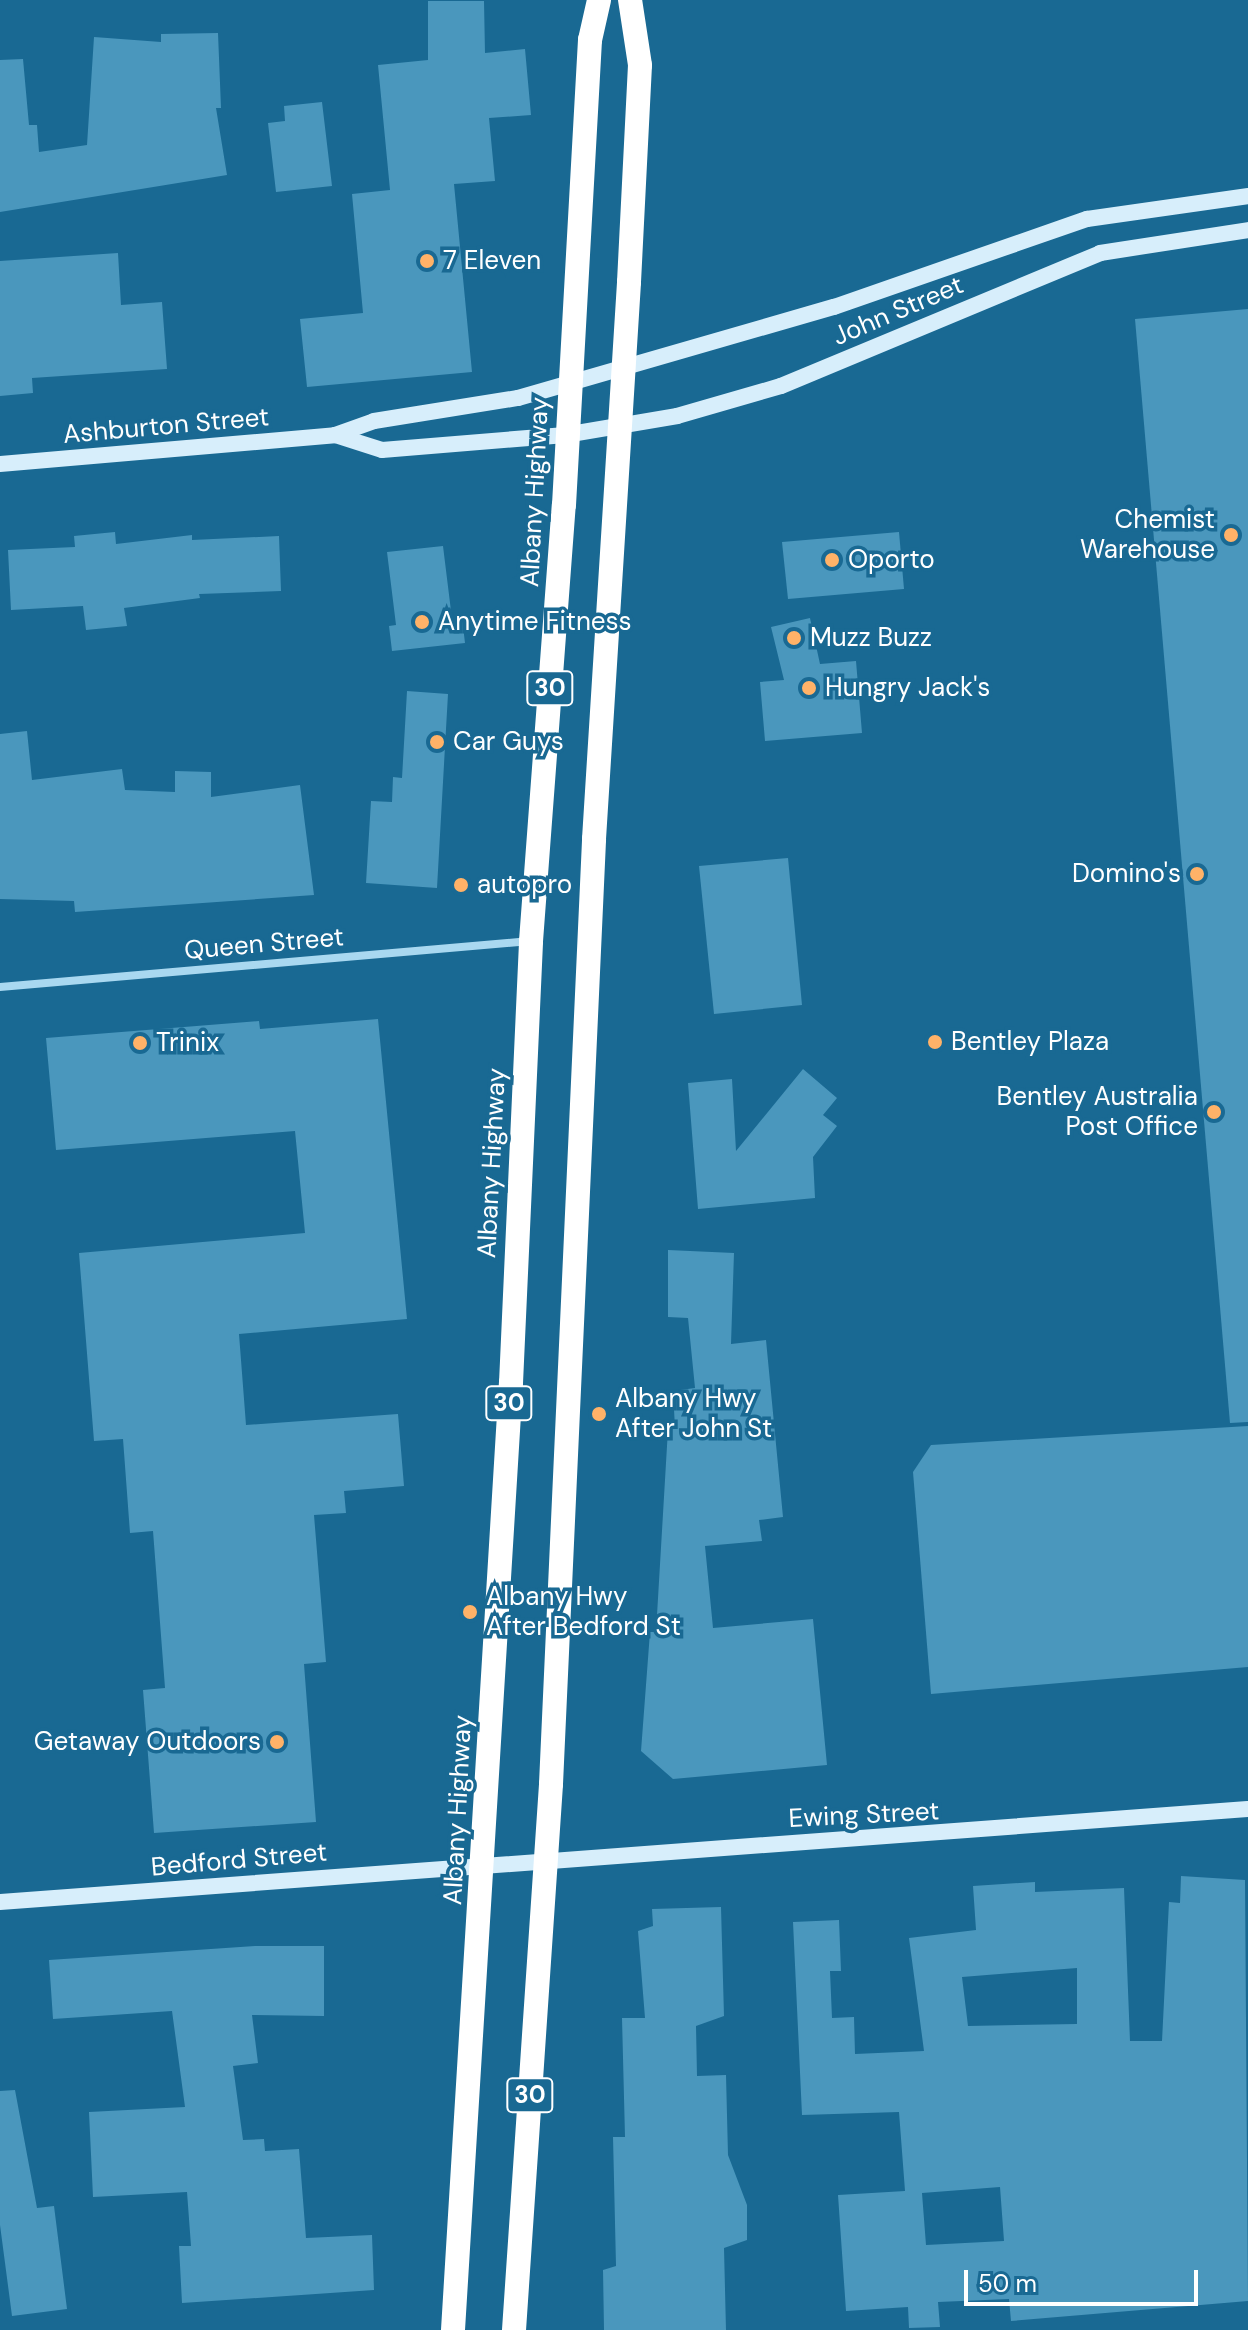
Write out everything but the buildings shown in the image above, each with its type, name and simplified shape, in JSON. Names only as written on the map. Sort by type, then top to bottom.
[{"type":"highway","name":"Albany Highway","points":[[453,2330],[482,1864],[531,941],[590,40],[599,0]]},
{"type":"highway","name":"30","points":[[514,2330],[546,1860],[594,854],[640,65],[630,0]]},
{"type":"street","name":"John Street","points":[[569,385],[834,307],[1087,219],[1248,196]]},
{"type":"street","name":"John Street","points":[[565,435],[620,429],[781,386],[1100,253],[1248,230]]},
{"type":"street","name":"Ashburton Street","points":[[0,464],[335,435],[374,421],[511,400],[569,385]]},
{"type":"street","name":"Ashburton Street","points":[[335,435],[382,450],[565,435]]},
{"type":"street","name":"Queen Street","points":[[0,987],[531,941]]},
{"type":"street","name":"Ewing Street","points":[[482,1864],[704,1846],[887,1839],[1248,1809]]},
{"type":"street","name":"Bedford Street","points":[[0,1902],[482,1864]]},
{"type":"place","name":"7 Eleven","points":[[427,261]]},
{"type":"place","name":"Chemist Warehouse","points":[[1231,535]]},
{"type":"place","name":"Oporto","points":[[832,560]]},
{"type":"place","name":"Anytime Fitness","points":[[422,622]]},
{"type":"place","name":"Muzz Buzz","points":[[794,638]]},
{"type":"place","name":"Hungry Jack's","points":[[809,688]]},
{"type":"place","name":"Car Guys","points":[[437,742]]},
{"type":"place","name":"Domino's","points":[[1197,874]]},
{"type":"place","name":"autopro","points":[[461,885]]},
{"type":"place","name":"Bentley Plaza","points":[[935,1042]]},
{"type":"place","name":"Trinix","points":[[140,1043]]},
{"type":"place","name":"Bentley Australia Post Office","points":[[1214,1112]]},
{"type":"place","name":"Albany Hwy After John St","points":[[599,1414]]},
{"type":"place","name":"Albany Hwy After Bedford St","points":[[470,1612]]},
{"type":"place","name":"Getaway Outdoors","points":[[277,1742]]}]
